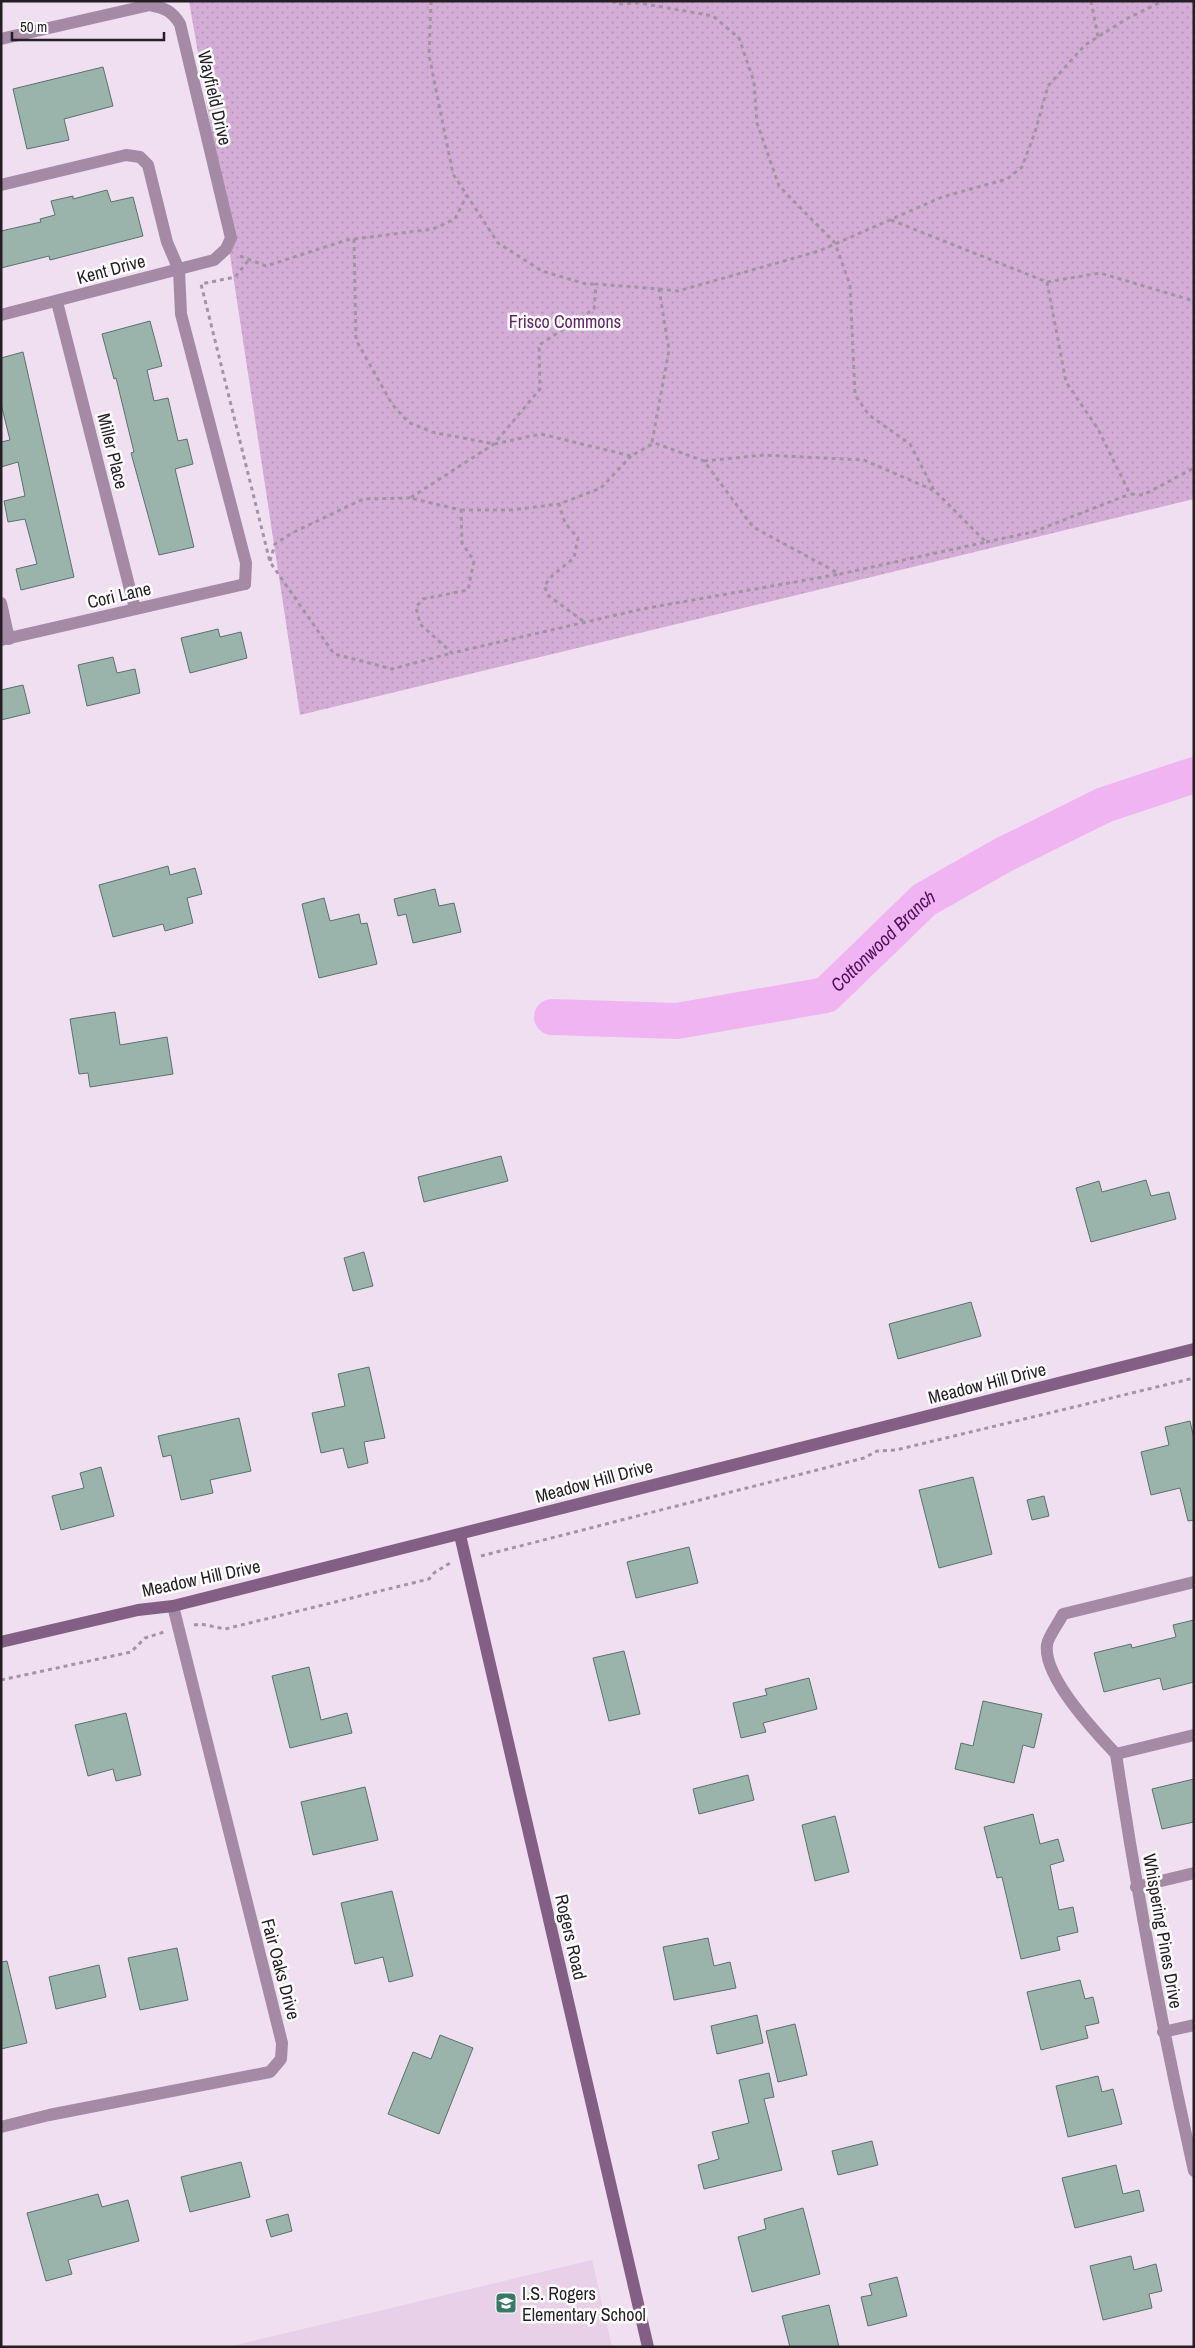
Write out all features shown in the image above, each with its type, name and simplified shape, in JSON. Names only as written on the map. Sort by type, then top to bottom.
[{"type":"street","name":"Wayfield Drive","points":[[1,39],[150,5],[164,8],[173,13],[180,24],[231,238],[226,249]]},
{"type":"street","points":[[1,185],[126,155],[140,157],[148,165],[168,242],[178,270]]},
{"type":"street","name":"Kent Drive","points":[[1,315],[214,260],[226,249]]},
{"type":"street","name":"Cori Lane","points":[[5,640],[245,584],[246,563],[181,314],[178,270]]},
{"type":"street","name":"Miller Place","points":[[56,302],[135,609]]},
{"type":"street","points":[[1,604],[5,640]]},
{"type":"street","name":"Meadow Hill Drive","points":[[1,1642],[138,1610],[173,1606],[460,1535],[683,1476],[1194,1350]]},
{"type":"street","name":"Rogers Road","points":[[460,1535],[648,2347]]},
{"type":"street","points":[[1194,1582],[1063,1614],[1047,1645],[1052,1673],[1091,1728],[1116,1754],[1194,1734]]},
{"type":"street","name":"Fair Oaks Drive","points":[[1,2127],[49,2115],[270,2072],[281,2059],[282,2043],[173,1606]]},
{"type":"street","name":"Whispering Pines Drive","points":[[1116,1754],[1136,1887],[1163,2032],[1194,2172]]},
{"type":"street","points":[[1136,1887],[1194,1873]]},
{"type":"street","points":[[1163,2032],[1194,2024]]},
{"type":"path","points":[[432,1],[429,55],[454,174],[498,243],[542,271],[586,284],[678,290],[819,251],[942,198],[1007,179],[1022,167],[1035,132],[1048,86],[1084,44],[1128,18],[1163,1]]},
{"type":"path","points":[[612,1],[617,4],[640,3],[712,16],[738,38],[754,82],[757,123],[780,186],[835,243],[850,285],[855,395],[869,415],[910,444],[934,490],[986,542]]},
{"type":"path","points":[[1091,1],[1098,37]]},
{"type":"path","points":[[226,249],[248,261],[266,266],[354,239],[433,229],[455,219],[467,195]]},
{"type":"path","points":[[890,220],[1046,282],[1100,273],[1194,301]]},
{"type":"path","points":[[354,239],[356,340],[392,404],[408,422],[432,432],[494,444],[541,434],[631,456]]},
{"type":"path","points":[[248,261],[235,277],[201,284],[270,562],[334,654],[392,669],[642,608],[840,574],[1033,532],[1130,494],[1143,495],[1194,468]]},
{"type":"path","points":[[1046,282],[1066,382],[1098,429],[1130,494]]},
{"type":"path","points":[[410,498],[494,444],[540,389],[539,345],[594,309],[596,284]]},
{"type":"path","points":[[270,562],[275,544],[292,533],[363,499],[410,498],[461,510],[511,510],[560,504],[601,488],[631,456],[652,442],[669,350],[659,289]]},
{"type":"path","points":[[652,442],[704,461],[764,455],[864,460],[934,490]]},
{"type":"path","points":[[704,461],[753,527],[840,574]]},
{"type":"path","points":[[560,504],[565,523],[578,538],[574,558],[553,575],[544,586],[549,596],[583,621]]},
{"type":"path","points":[[452,653],[420,624],[416,608],[423,599],[468,590],[474,561],[462,543],[461,510]]},
{"type":"path","points":[[481,1556],[864,1458],[877,1451],[896,1450],[1194,1378]]},
{"type":"path","points":[[189,1626],[201,1624],[225,1629],[429,1579],[446,1564]]},
{"type":"path","points":[[1,1680],[131,1652],[145,1638],[162,1633]]},
{"type":"shaded area","name":"I.S. Rogers Elementary School","points":[[592,2260],[612,2347],[228,2347]]},
{"type":"green space","name":"Frisco Commons","points":[[189,1],[1194,1],[1194,499],[300,715],[209,117]]},
{"type":"building","points":[[103,67],[113,106],[64,119],[69,140],[27,149],[13,89]]},
{"type":"building","points":[[107,190],[111,202],[133,197],[143,236],[50,260],[49,256],[1,268],[1,231],[41,222],[40,219],[55,215],[51,201],[73,196],[73,199]]},
{"type":"building","points":[[150,321],[162,366],[147,370],[154,401],[168,398],[178,441],[187,439],[193,464],[175,469],[194,547],[159,555],[131,453],[134,452],[116,378],[114,379],[102,334]]},
{"type":"building","points":[[23,352],[74,577],[21,590],[16,569],[37,564],[25,519],[8,522],[4,501],[25,496],[18,462],[1,467],[1,442],[10,440],[1,404],[1,358]]},
{"type":"building","points":[[218,629],[220,637],[241,632],[247,658],[190,673],[181,638]]},
{"type":"building","points":[[113,657],[117,673],[135,669],[140,693],[87,706],[78,665]]},
{"type":"building","points":[[23,685],[30,713],[1,720],[1,690]]},
{"type":"building","points":[[168,866],[170,875],[195,868],[202,894],[187,898],[193,923],[165,931],[163,924],[113,937],[99,885]]},
{"type":"building","points":[[435,889],[439,906],[454,903],[461,932],[413,943],[406,914],[398,916],[394,899]]},
{"type":"building","points":[[324,898],[330,921],[359,914],[361,924],[367,923],[377,964],[319,978],[302,904]]},
{"type":"building","points":[[115,1012],[120,1045],[167,1037],[173,1074],[90,1087],[88,1073],[79,1074],[70,1019]]},
{"type":"building","points":[[501,1156],[508,1181],[424,1202],[418,1177]]},
{"type":"building","points":[[1146,1180],[1151,1196],[1169,1192],[1176,1219],[1091,1242],[1076,1188],[1099,1181],[1102,1192]]},
{"type":"building","points":[[364,1252],[373,1286],[353,1291],[344,1258]]},
{"type":"building","points":[[971,1302],[981,1336],[898,1359],[889,1324]]},
{"type":"building","points":[[369,1367],[385,1438],[364,1442],[368,1463],[348,1468],[343,1448],[321,1453],[312,1413],[345,1406],[338,1374]]},
{"type":"building","points":[[239,1418],[251,1471],[210,1480],[213,1493],[181,1500],[171,1455],[163,1457],[158,1436]]},
{"type":"building","points":[[1190,1421],[1194,1439],[1194,1520],[1188,1521],[1180,1488],[1151,1495],[1141,1452],[1169,1445],[1165,1427]]},
{"type":"building","points":[[101,1467],[114,1516],[61,1530],[52,1496],[84,1488],[80,1473]]},
{"type":"building","points":[[973,1477],[992,1554],[939,1568],[919,1490]]},
{"type":"building","points":[[1044,1496],[1049,1516],[1032,1520],[1027,1500]]},
{"type":"building","points":[[689,1547],[698,1583],[636,1598],[627,1562]]},
{"type":"building","points":[[1194,1620],[1194,1682],[1163,1690],[1160,1678],[1104,1692],[1094,1653],[1131,1644],[1132,1648],[1176,1637],[1173,1625]]},
{"type":"building","points":[[624,1651],[640,1714],[609,1721],[593,1658]]},
{"type":"building","points":[[309,1667],[321,1720],[347,1713],[352,1733],[290,1748],[272,1676]]},
{"type":"building","points":[[809,1678],[817,1709],[763,1723],[766,1732],[741,1738],[733,1703],[767,1695],[765,1689]]},
{"type":"building","points":[[983,1701],[1042,1714],[1034,1748],[1023,1745],[1014,1783],[955,1769],[961,1743],[973,1746]]},
{"type":"building","points":[[126,1713],[141,1775],[116,1781],[113,1769],[88,1776],[75,1725]]},
{"type":"building","points":[[748,1775],[754,1800],[699,1814],[693,1789]]},
{"type":"building","points":[[1194,1779],[1194,1822],[1162,1829],[1152,1789]]},
{"type":"building","points":[[365,1787],[378,1840],[313,1855],[301,1802]]},
{"type":"building","points":[[1033,1814],[1040,1844],[1058,1839],[1064,1861],[1050,1865],[1059,1910],[1073,1907],[1078,1932],[1057,1937],[1060,1950],[1021,1959],[1002,1877],[997,1878],[984,1827]]},
{"type":"building","points":[[835,1816],[849,1872],[815,1881],[802,1825]]},
{"type":"building","points":[[392,1891],[413,1976],[389,1982],[383,1957],[355,1964],[341,1903]]},
{"type":"building","points":[[708,1938],[714,1966],[730,1962],[736,1988],[674,2000],[663,1947]]},
{"type":"building","points":[[177,1948],[188,2000],[140,2010],[128,1958]]},
{"type":"building","points":[[7,1961],[27,2043],[1,2049],[1,1962]]},
{"type":"building","points":[[99,1965],[106,1997],[56,2009],[49,1977]]},
{"type":"building","points":[[1080,1980],[1085,1999],[1093,1997],[1099,2023],[1085,2026],[1088,2038],[1041,2050],[1027,1992]]},
{"type":"building","points":[[757,2015],[763,2043],[717,2054],[711,2026]]},
{"type":"building","points":[[795,2024],[807,2075],[778,2082],[766,2031]]},
{"type":"building","points":[[440,2035],[473,2048],[439,2134],[388,2114],[413,2052],[431,2059]]},
{"type":"building","points":[[769,2073],[774,2097],[764,2099],[782,2170],[704,2189],[698,2165],[719,2159],[712,2132],[749,2123],[739,2080]]},
{"type":"building","points":[[1098,2076],[1102,2092],[1113,2089],[1122,2124],[1068,2137],[1056,2086]]},
{"type":"building","points":[[872,2141],[878,2165],[838,2175],[832,2151]]},
{"type":"building","points":[[241,2162],[250,2197],[190,2212],[181,2177]]},
{"type":"building","points":[[1116,2165],[1123,2194],[1139,2190],[1144,2211],[1075,2228],[1062,2178]]},
{"type":"building","points":[[98,2194],[102,2207],[128,2200],[139,2241],[68,2260],[72,2274],[46,2281],[27,2213]]},
{"type":"building","points":[[803,2208],[820,2274],[752,2292],[738,2237],[766,2229],[764,2219]]},
{"type":"building","points":[[288,2214],[292,2231],[271,2237],[266,2220]]},
{"type":"building","points":[[1131,2256],[1134,2270],[1156,2264],[1162,2291],[1149,2294],[1152,2308],[1103,2320],[1090,2266]]},
{"type":"building","points":[[897,2277],[907,2316],[868,2326],[861,2297],[872,2295],[869,2284]]},
{"type":"building","points":[[829,2305],[839,2347],[790,2347],[782,2316]]},
{"type":"waterway","name":"Cottonwood Branch","points":[[552,1017],[677,1021],[826,995],[924,900],[1003,855],[1104,805],[1194,775]]},
{"type":"place","name":"I.S. Rogers Elementary School","points":[[506,2303]]}]
